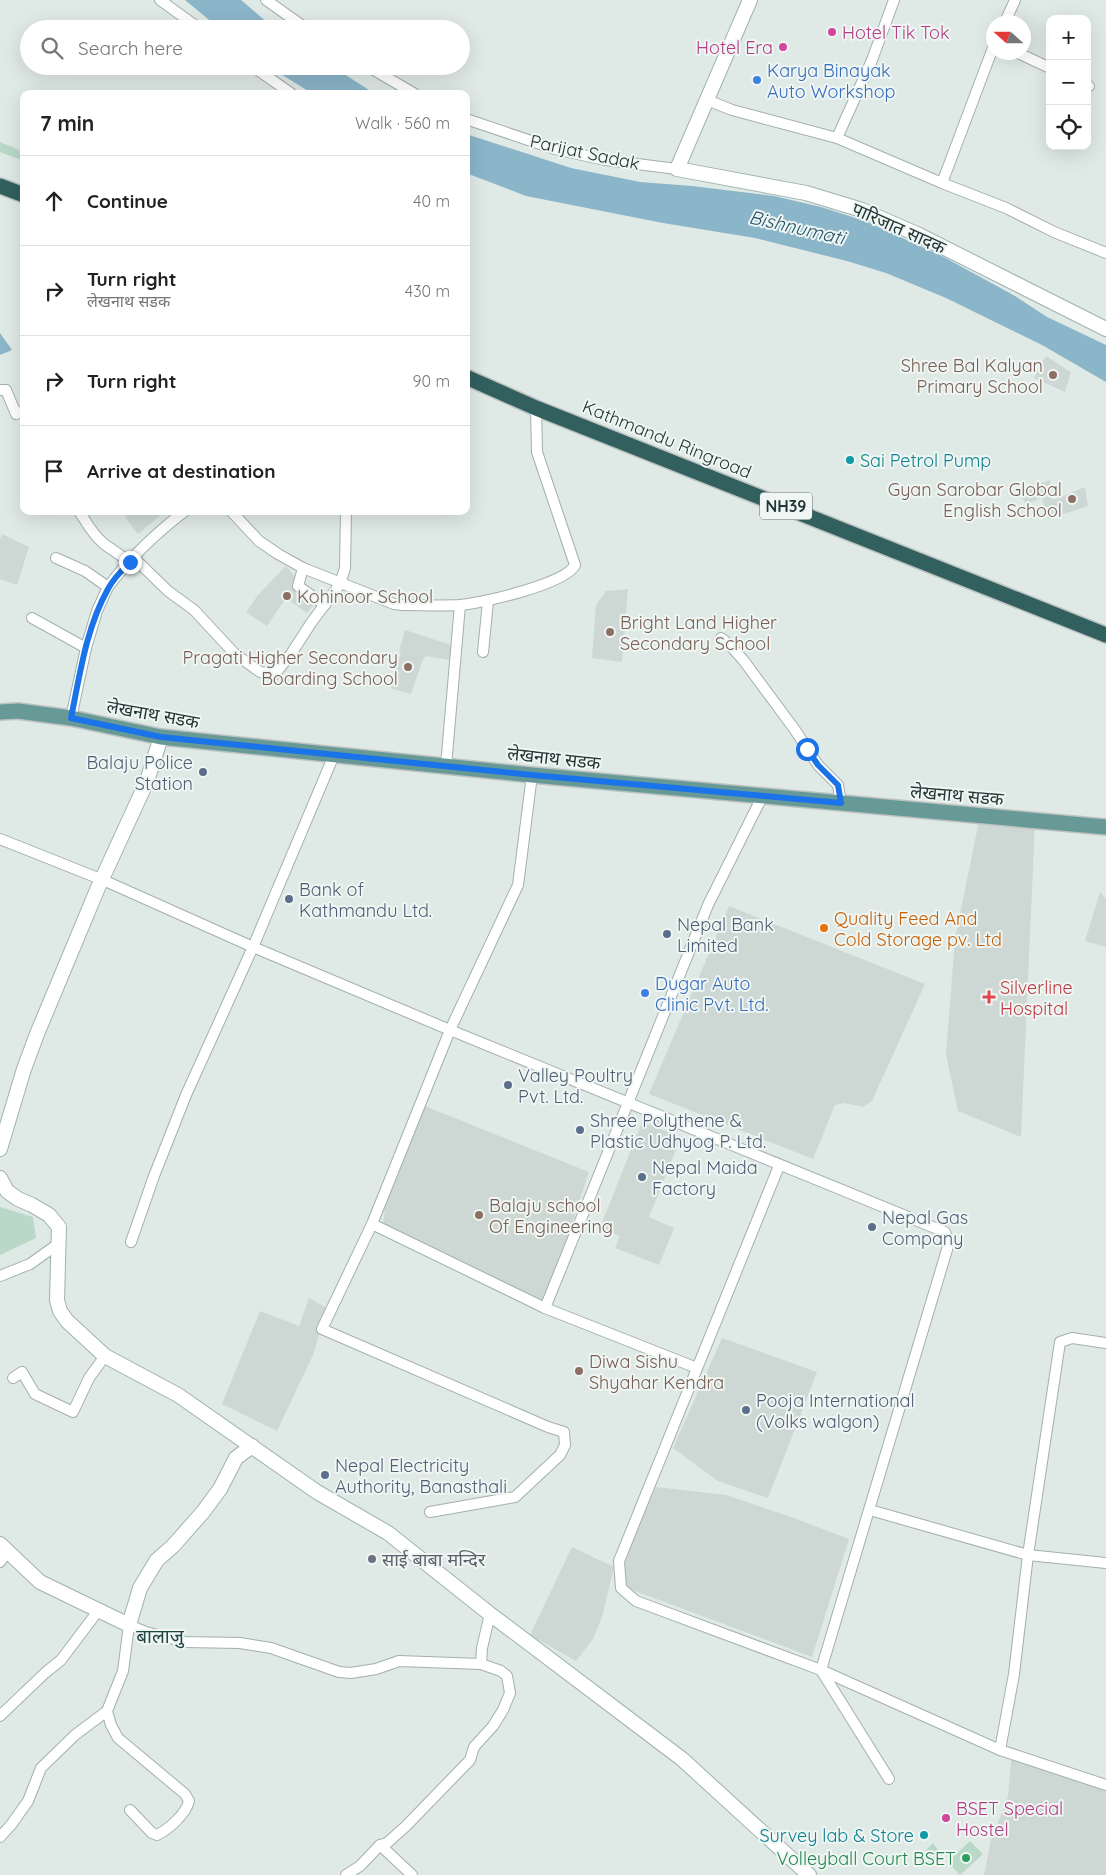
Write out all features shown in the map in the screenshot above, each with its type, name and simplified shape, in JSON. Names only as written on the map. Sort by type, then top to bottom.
[{"type":"highway","points":[[0,186],[20,194]]},
{"type":"highway","name":"Kathmandu Ringroad","points":[[470,379],[536,408],[953,572],[1106,635]]},
{"type":"main road","name":"लेखनाथ सडक","points":[[0,712],[18,711],[71,718],[161,737],[334,755],[762,797],[1106,827]]},
{"type":"street","points":[[160,0],[188,20]]},
{"type":"street","points":[[266,0],[294,20]]},
{"type":"street","points":[[677,169],[750,0]]},
{"type":"street","points":[[837,138],[872,60],[894,0]]},
{"type":"street","points":[[1008,15],[1015,0]]},
{"type":"street","points":[[1031,59],[1046,66]]},
{"type":"street","points":[[942,183],[988,60]]},
{"type":"street","points":[[265,75],[286,90]]},
{"type":"street","points":[[382,75],[408,90]]},
{"type":"street","points":[[707,100],[732,110],[837,138],[1006,208],[1054,232],[1106,253]]},
{"type":"street","name":"Parijat Sadak","points":[[470,120],[555,150],[605,160],[677,169]]},
{"type":"street","name":"पारिजात सादक","points":[[677,169],[789,189],[862,210],[919,235],[1106,329]]},
{"type":"street","points":[[0,390],[6,390],[16,414],[20,412]]},
{"type":"street","points":[[235,515],[259,541],[303,568],[394,604],[460,605],[488,601],[553,581],[575,565],[537,452],[536,408]]},
{"type":"street","points":[[82,515],[93,533],[104,543],[132,560],[168,591],[194,610],[234,653],[260,672],[275,674],[292,654],[311,623],[340,584],[345,568],[346,515]]},
{"type":"street","points":[[71,718],[86,648],[97,611],[108,587],[159,532],[180,515]]},
{"type":"street","points":[[56,558],[85,571],[108,587]]},
{"type":"street","points":[[303,568],[298,586],[325,605]]},
{"type":"street","points":[[483,652],[488,601]]},
{"type":"street","points":[[446,766],[460,605]]},
{"type":"street","points":[[32,618],[86,648]]},
{"type":"street","points":[[721,638],[744,661],[791,724],[818,765],[838,785],[841,803]]},
{"type":"street","points":[[0,1149],[24,1069],[103,880],[147,781],[161,737]]},
{"type":"street","points":[[131,1242],[154,1176],[186,1095],[253,946],[334,755]]},
{"type":"street","points":[[430,1512],[515,1497],[560,1456],[565,1445],[564,1432],[548,1427],[322,1329],[372,1224],[450,1030],[518,886],[532,775]]},
{"type":"street","points":[[545,1308],[708,905],[762,797]]},
{"type":"street","points":[[0,839],[103,880],[450,1030],[944,1232],[949,1244],[821,1670],[889,1779]]},
{"type":"street","points":[[779,1166],[619,1561],[621,1588],[636,1601],[821,1670],[1000,1750],[1106,1785]]},
{"type":"street","points":[[0,1178],[7,1190],[18,1200],[32,1204],[48,1215],[59,1227],[57,1300],[60,1311],[67,1321],[105,1356],[178,1395],[317,1492],[388,1533],[490,1614],[682,1759],[809,1875]]},
{"type":"street","points":[[372,1224],[545,1308],[697,1368]]},
{"type":"street","points":[[0,1276],[30,1264],[58,1244]]},
{"type":"street","points":[[1000,1750],[1014,1674],[1028,1555],[1060,1342],[1072,1338],[1106,1343]]},
{"type":"street","points":[[13,1378],[22,1372],[35,1394],[73,1412],[89,1378],[105,1356]]},
{"type":"street","points":[[0,1837],[28,1801],[41,1768],[75,1735],[107,1711],[123,1671],[129,1625],[140,1588],[157,1560],[173,1546],[220,1490],[236,1458],[252,1446]]},
{"type":"street","points":[[870,1510],[1028,1555],[1106,1564]]},
{"type":"street","points":[[2,1553],[40,1582],[98,1611],[146,1632],[185,1642],[240,1644],[271,1648],[339,1672],[351,1674],[376,1669],[400,1661],[481,1664],[501,1671],[507,1676],[510,1693],[503,1710],[493,1726],[474,1746],[470,1760],[462,1770],[406,1826],[387,1843],[380,1845],[360,1866],[346,1875]]},
{"type":"street","points":[[0,1716],[61,1660],[98,1611]]},
{"type":"street","points":[[481,1664],[482,1648],[490,1614]]},
{"type":"street","points":[[107,1711],[111,1725],[118,1738],[185,1794],[189,1801],[187,1807],[164,1832],[157,1835],[152,1833],[130,1810]]},
{"type":"street","points":[[380,1845],[412,1875]]},
{"type":"shaded area","name":"Shree Bal Kalyan Primary School","points":[[1046,356],[1071,372],[1065,392],[1034,378]]},
{"type":"shaded area","name":"Gyan Sarobar Global English School","points":[[1050,480],[1053,500],[1085,487],[1088,506],[1048,519],[1042,498],[1026,504],[1018,492]]},
{"type":"shaded area","points":[[125,515],[161,515],[138,534]]},
{"type":"shaded area","points":[[2,534],[29,547],[17,585],[0,579],[0,540]]},
{"type":"shaded area","name":"Kohinoor School","points":[[286,566],[300,582],[319,598],[307,613],[286,598],[267,626],[246,612],[258,595]]},
{"type":"shaded area","name":"Bright Land Higher Secondary School","points":[[628,589],[622,662],[592,658],[596,605],[606,591]]},
{"type":"shaded area","name":"Pragati Higher Secondary Boarding School","points":[[405,630],[454,646],[450,660],[426,656],[423,659],[411,694],[390,688],[401,653],[399,651]]},
{"type":"shaded area","name":"Silverline Hospital","points":[[980,816],[1035,821],[1021,1137],[958,1111],[946,1055],[955,939]]},
{"type":"shaded area","points":[[1100,892],[1106,899],[1106,947],[1085,941]]},
{"type":"shaded area","points":[[729,906],[925,984],[872,1101],[863,1107],[844,1103],[835,1105],[813,1159],[649,1094]]},
{"type":"shaded area","name":"Balaju school Of Engineering","points":[[425,1106],[589,1172],[546,1302],[383,1228],[385,1202]]},
{"type":"shaded area","name":"Nepal Maida Factory","points":[[642,1122],[681,1137],[649,1217],[674,1228],[659,1265],[615,1248],[620,1236],[600,1228]]},
{"type":"shaded area","points":[[309,1298],[327,1308],[313,1355],[277,1431],[222,1404],[260,1311],[299,1326]]},
{"type":"shaded area","name":"Pooja International (Volks walgon)","points":[[722,1338],[817,1372],[768,1498],[718,1481],[673,1448]]},
{"type":"shaded area","points":[[656,1487],[726,1495],[849,1539],[812,1657],[627,1588],[623,1558]]},
{"type":"shaded area","points":[[572,1547],[614,1567],[602,1617],[593,1639],[576,1661],[530,1635]]},
{"type":"shaded area","points":[[1012,1750],[1106,1786],[1106,1875],[984,1875],[991,1840],[1008,1797]]},
{"type":"green space","points":[[0,142],[20,150],[20,160],[0,152]]},
{"type":"green space","points":[[0,1207],[33,1217],[36,1238],[0,1255]]},
{"type":"green space","name":"Volleyball Court BSET","points":[[970,1841],[983,1854],[960,1875],[948,1862]]},
{"type":"green space","points":[[933,1843],[941,1854],[931,1862],[924,1852]]},
{"type":"water","points":[[185,0],[241,0],[264,20],[209,20]]},
{"type":"water","points":[[282,75],[346,75],[369,90],[307,90]]},
{"type":"water","name":"Bishnumati","points":[[470,135],[571,168],[640,182],[774,196],[821,207],[865,221],[942,256],[1015,296],[1047,317],[1106,345],[1106,382],[1042,345],[946,298],[886,273],[847,261],[755,238],[663,223],[526,196],[470,175]]},
{"type":"water","points":[[0,333],[12,350],[0,355]]},
{"type":"place","name":"Hotel Tik Tok","points":[[832,32]]},
{"type":"place","name":"Hotel Era","points":[[783,47]]},
{"type":"place","name":"Karya Binayak Auto Workshop","points":[[757,80]]},
{"type":"place","name":"Shree Bal Kalyan Primary School","points":[[1053,375]]},
{"type":"place","name":"Sai Petrol Pump","points":[[850,460]]},
{"type":"place","name":"Gyan Sarobar Global English School","points":[[1072,499]]},
{"type":"place","name":"Kohinoor School","points":[[287,596]]},
{"type":"place","name":"Bright Land Higher Secondary School","points":[[610,632]]},
{"type":"place","name":"Pragati Higher Secondary Boarding School","points":[[408,667]]},
{"type":"place","name":"Balaju Police Station","points":[[203,772]]},
{"type":"place","name":"Bank of Kathmandu Ltd.","points":[[289,899]]},
{"type":"place","name":"Quality Feed And Cold Storage pv. Ltd","points":[[824,928]]},
{"type":"place","name":"Nepal Bank Limited","points":[[667,934]]},
{"type":"place","name":"Dugar Auto Clinic Pvt. Ltd.","points":[[645,993]]},
{"type":"place","name":"Silverline Hospital","points":[[989,997]]},
{"type":"place","name":"Valley Poultry Pvt. Ltd.","points":[[508,1085]]},
{"type":"place","name":"Shree Polythene & Plastic Udhyog P. Ltd.","points":[[580,1130]]},
{"type":"place","name":"Nepal Maida Factory","points":[[642,1177]]},
{"type":"place","name":"Balaju school Of Engineering","points":[[479,1215]]},
{"type":"place","name":"Nepal Gas Company","points":[[872,1227]]},
{"type":"place","name":"Diwa Sishu Shyahar Kendra","points":[[579,1371]]},
{"type":"place","name":"Pooja International (Volks walgon)","points":[[746,1410]]},
{"type":"place","name":"Nepal Electricity Authority, Banasthali","points":[[325,1475]]},
{"type":"place","name":"साई बाबा मन्दिर","points":[[372,1559]]},
{"type":"place","name":"BSET Special Hostel","points":[[946,1818]]},
{"type":"place","name":"Survey lab & Store","points":[[924,1835]]},
{"type":"place","name":"Volleyball Court BSET","points":[[966,1858]]},
{"type":"district","name":"बालाजु","points":[[160,1636]]},
{"type":"route","points":[[130,562],[108,587],[97,611],[86,648],[71,718],[161,737],[532,775],[841,803],[838,785],[818,765],[807,749]]}]
